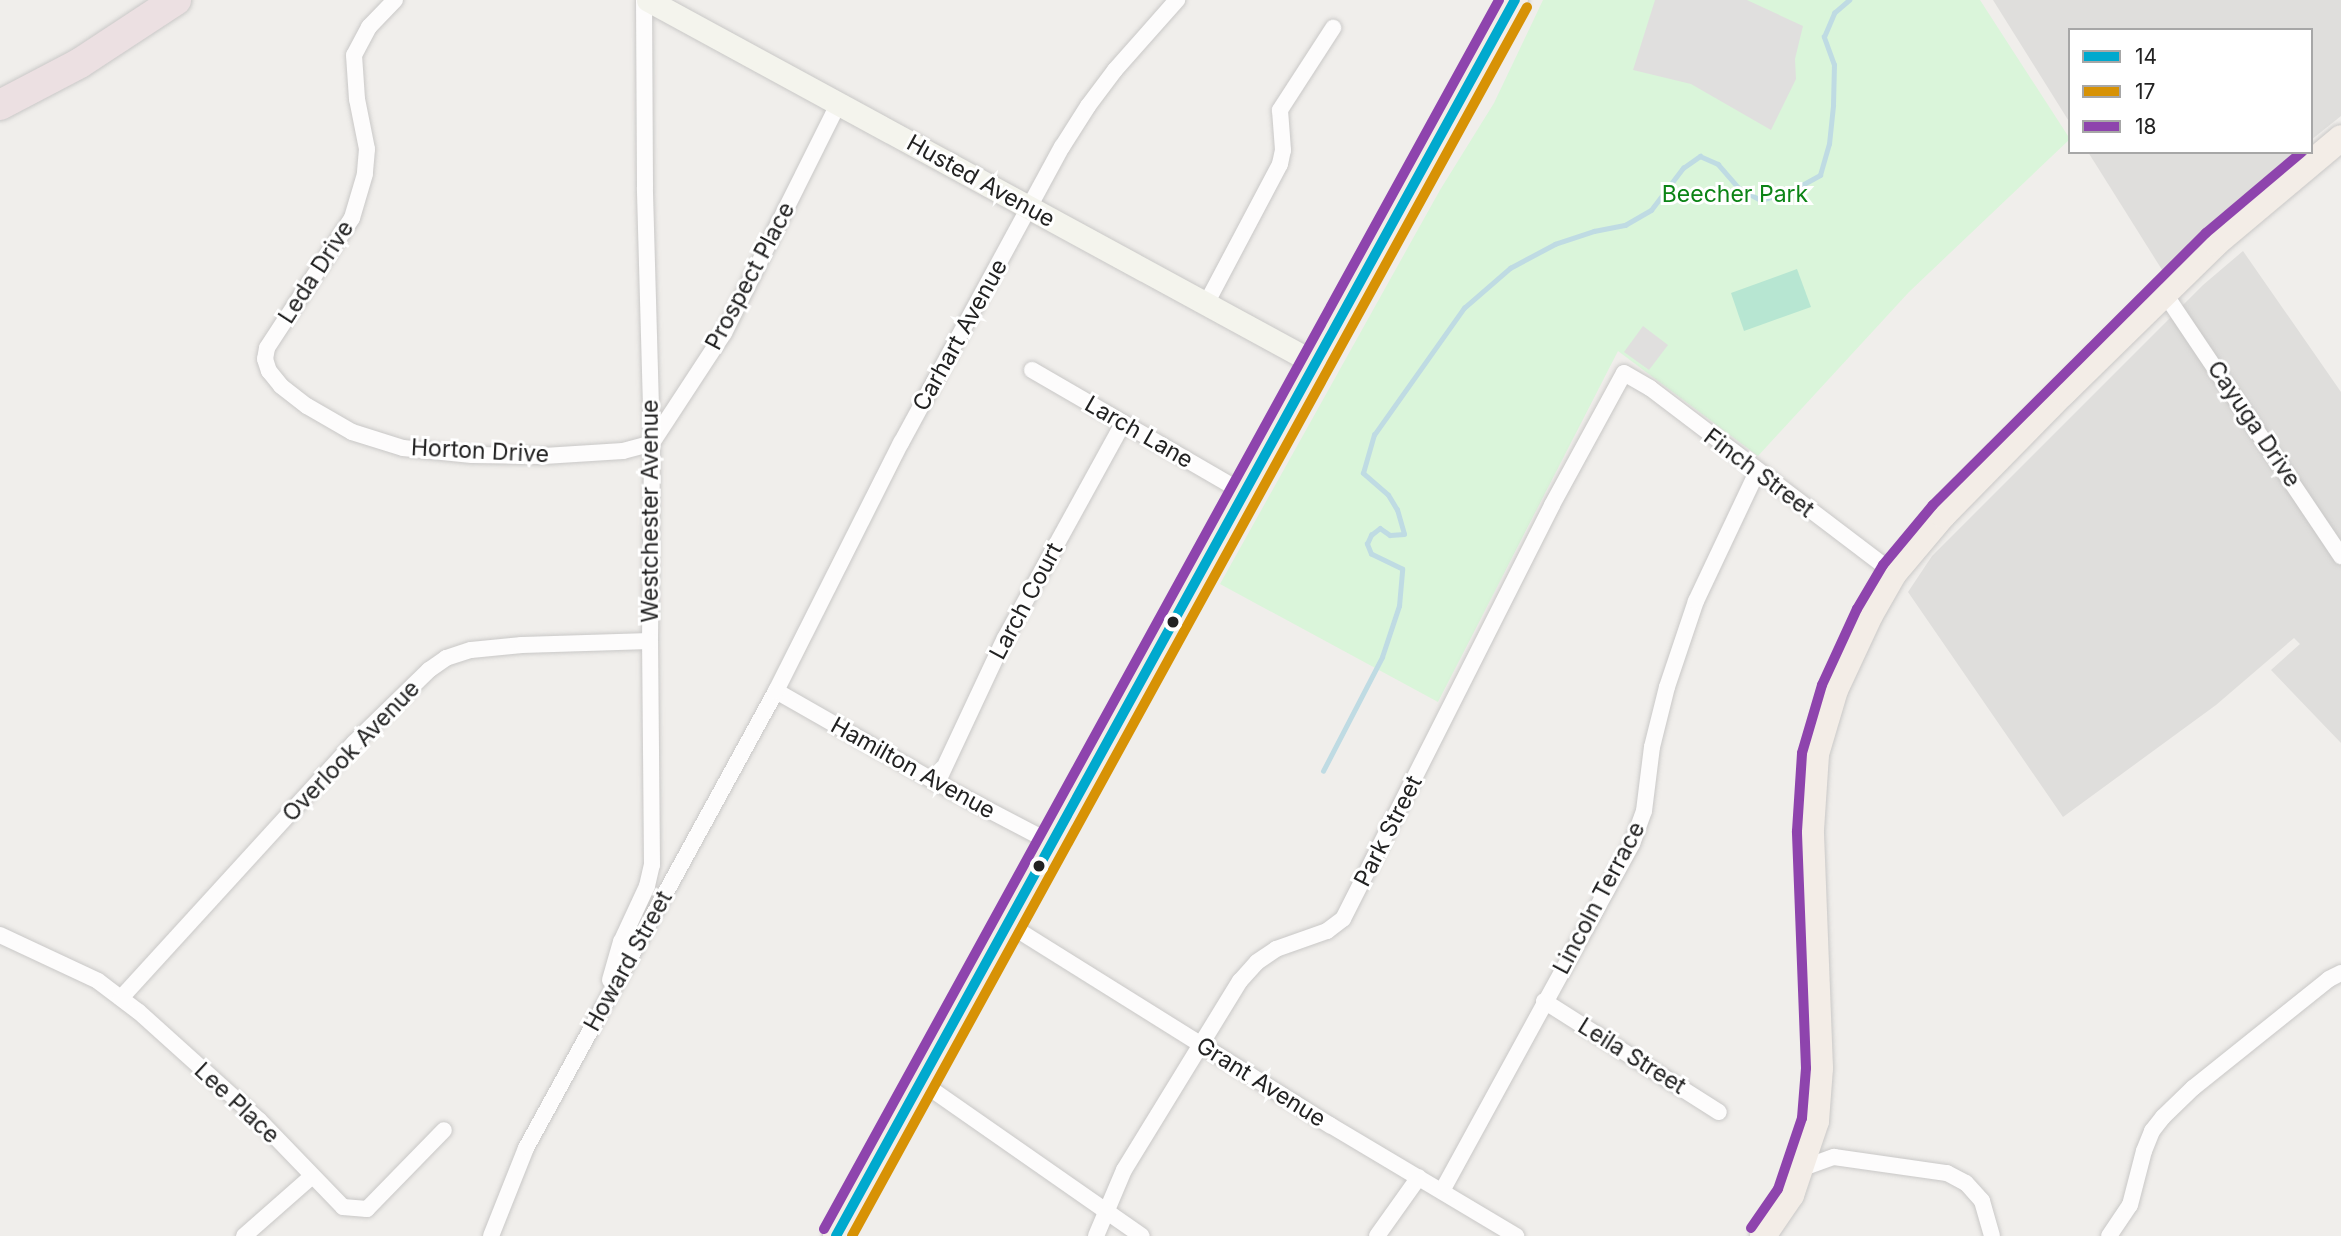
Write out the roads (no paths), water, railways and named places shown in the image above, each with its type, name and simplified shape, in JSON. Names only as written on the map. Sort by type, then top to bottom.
[{"type":"highway","points":[[0,85],[71,47],[143,0]]},
{"type":"highway","points":[[0,105],[80,63],[176,0]]},
{"type":"main road","points":[[836,1236],[1515,0]]},
{"type":"main road","points":[[1763,1236],[1791,1195],[1803,1168],[1816,1121],[1820,1068],[1811,830],[1816,754],[1835,690],[1870,615],[1894,573],[1943,515],[2216,243],[2341,138]]},
{"type":"street","name":"Leda Drive","points":[[267,348],[352,218],[365,174],[367,149],[356,99],[354,55],[369,27],[395,0]]},
{"type":"street","name":"Husted Avenue","points":[[646,0],[1315,363]]},
{"type":"street","name":"Westchester Avenue","points":[[600,1012],[621,942],[647,886],[652,865],[652,443],[645,187],[646,0]]},
{"type":"street","name":"Carhart Avenue","points":[[776,691],[901,443],[1088,106],[1177,0]]},
{"type":"street","points":[[1206,304],[1280,164],[1283,150],[1280,110],[1333,29]]},
{"type":"street","name":"Prospect Place","points":[[652,443],[724,333],[838,104]]},
{"type":"street","name":"Cayuga Drive","points":[[2165,294],[2341,556]]},
{"type":"street","name":"Horton Drive","points":[[267,348],[265,359],[269,371],[289,392],[352,432],[403,447],[472,455],[544,456],[623,451],[652,443]]},
{"type":"street","name":"Larch Lane","points":[[1032,370],[1246,494]]},
{"type":"street","name":"Finch Street","points":[[1624,373],[1650,388],[1757,472],[1894,573]]},
{"type":"street","name":"Park Street","points":[[1096,1236],[1105,1208],[1124,1170],[1240,981],[1257,962],[1276,949],[1327,931],[1343,919],[1552,505],[1624,373]]},
{"type":"street","name":"Larch Court","points":[[937,783],[1004,638],[1124,423]]},
{"type":"street","name":"Lincoln Terrace","points":[[1442,1191],[1632,844],[1644,811],[1653,747],[1667,687],[1696,601],[1757,472]]},
{"type":"street","name":"Overlook Avenue","points":[[121,998],[354,743],[429,670],[446,658],[471,650],[522,645],[650,641]]},
{"type":"street","name":"Hamilton Avenue","points":[[776,691],[937,783],[1052,843]]},
{"type":"street","name":"Howard Street","points":[[491,1236],[526,1148],[776,691]]},
{"type":"street","name":"Grant Avenue","points":[[1008,924],[1516,1236]]},
{"type":"street","name":"Lee Place","points":[[0,935],[98,981],[121,998],[259,1120],[311,1177],[343,1207],[351,1210],[367,1209],[444,1130]]},
{"type":"street","points":[[2109,1236],[2130,1205],[2144,1151],[2152,1131],[2163,1117],[2193,1088],[2329,979],[2341,973]]},
{"type":"street","name":"Leila Street","points":[[1544,1001],[1718,1112]]},
{"type":"street","points":[[921,1082],[1142,1236]]},
{"type":"street","points":[[1803,1168],[1834,1157],[1947,1173],[1965,1183],[1982,1201],[1992,1236]]},
{"type":"street","points":[[244,1236],[311,1177]]},
{"type":"street","points":[[1377,1236],[1419,1177]]},
{"type":"waterway","points":[[1323,771],[1382,657],[1399,606],[1402,569],[1371,554],[1367,544],[1371,535],[1380,528],[1390,535],[1404,534],[1397,510],[1388,495],[1363,473],[1374,435],[1464,308],[1510,268],[1555,244],[1594,231],[1625,225],[1651,210],[1683,168],[1700,156],[1718,164],[1739,188],[1761,200],[1793,190],[1820,175],[1829,144],[1833,105],[1834,65],[1824,37],[1834,13],[1849,0]]},
{"type":"park label","name":"Beecher Park","points":[[1735,194]]}]
